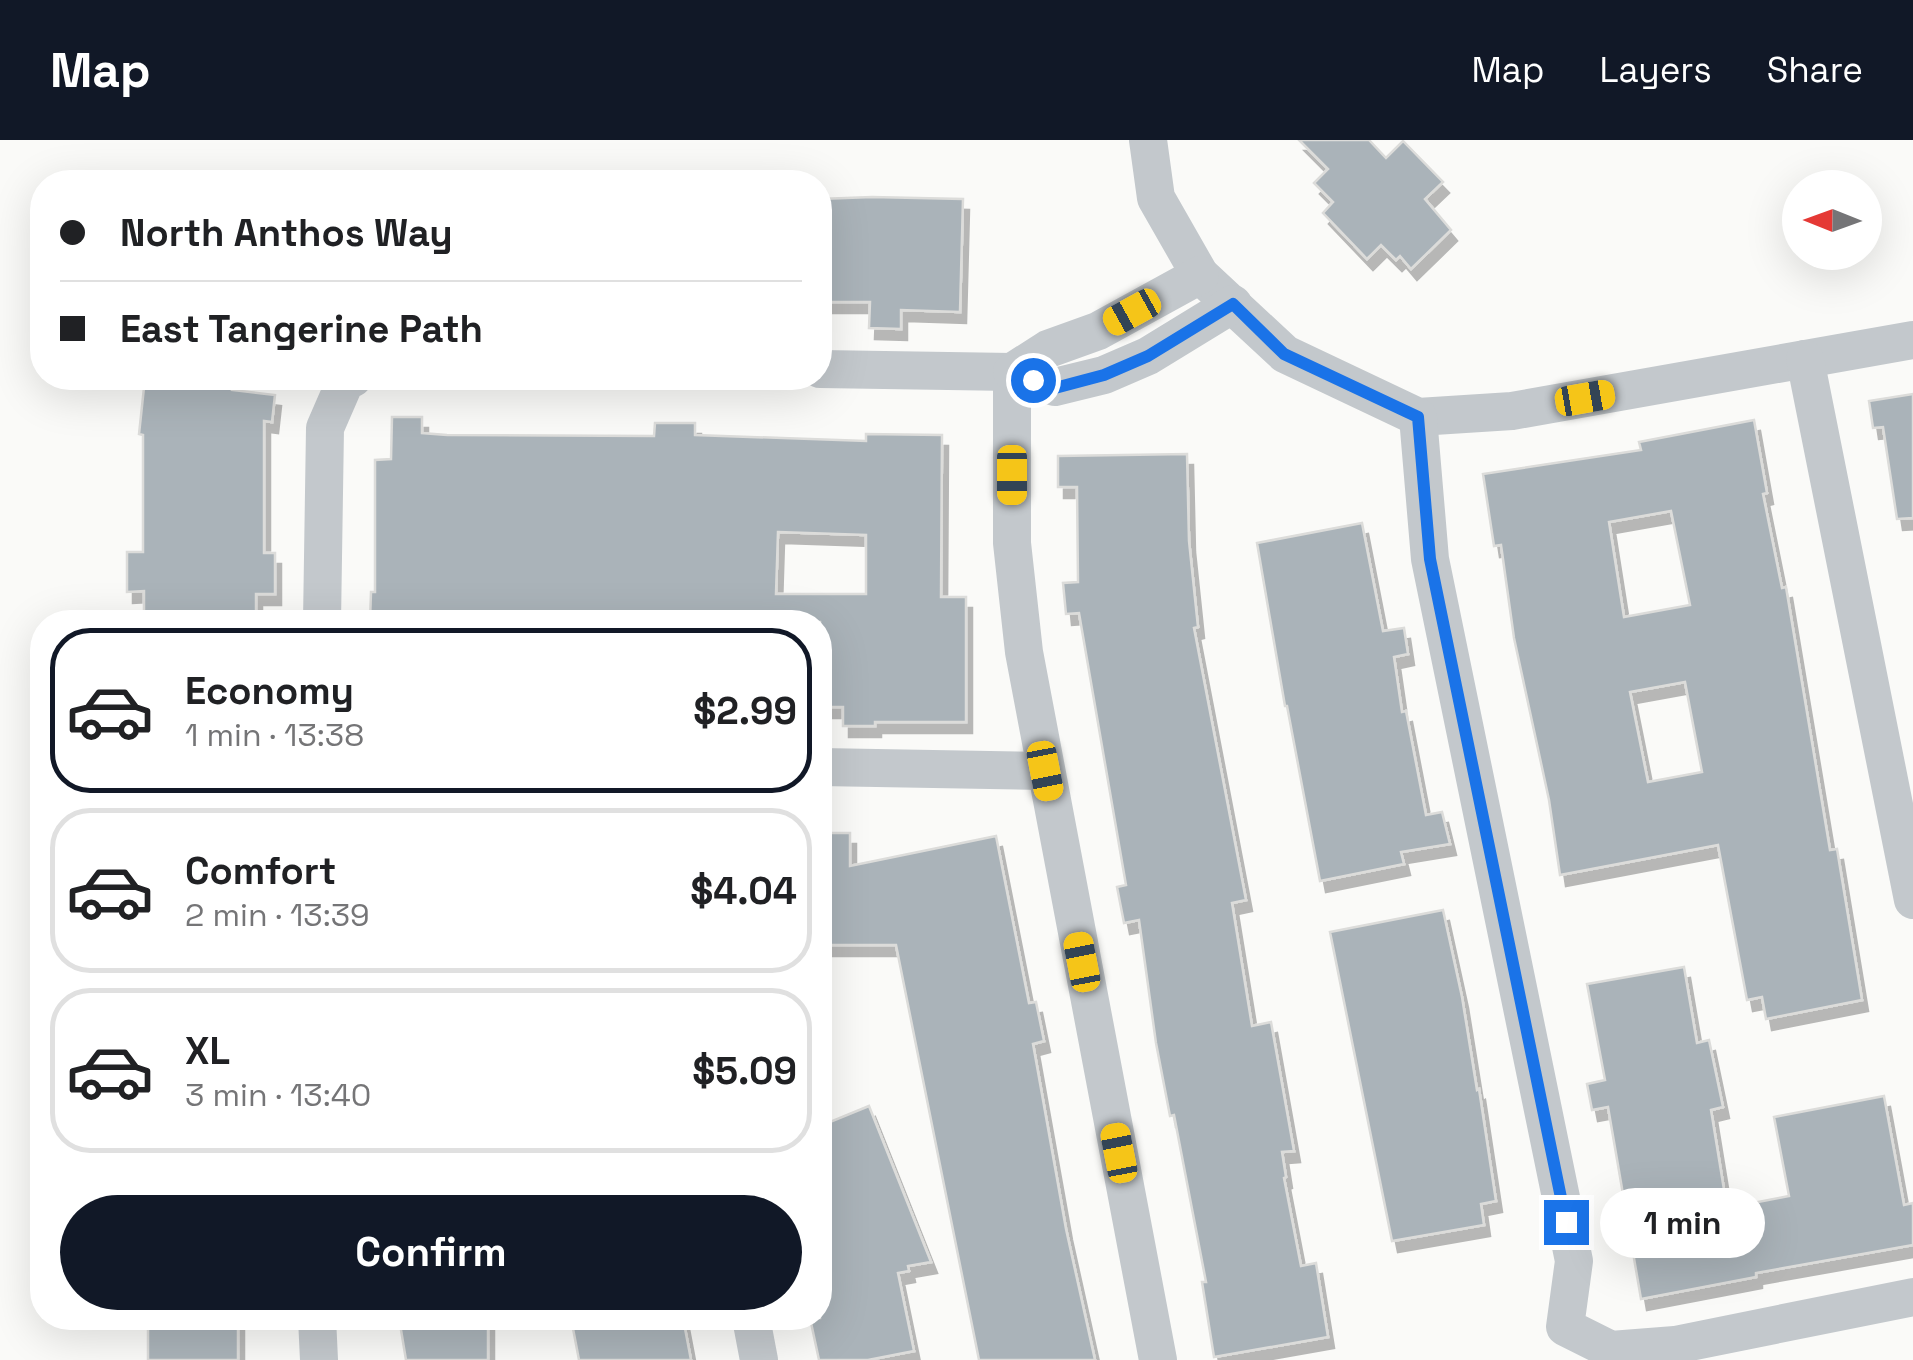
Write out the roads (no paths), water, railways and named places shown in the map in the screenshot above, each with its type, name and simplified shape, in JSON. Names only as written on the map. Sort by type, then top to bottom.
[{"type":"street","points":[[1148,140],[1156,198],[1200,275],[1284,354],[1418,417],[1512,411],[1913,340]]},
{"type":"street","points":[[1012,372],[1048,349],[1098,331],[1200,275]]},
{"type":"street","points":[[832,368],[1012,372],[1055,388],[1104,375],[1148,356],[1233,304]]},
{"type":"street","points":[[1805,360],[1913,900]]},
{"type":"street","points":[[1012,372],[1012,543],[1024,652],[1158,1360]]},
{"type":"street","points":[[322,610],[325,428],[344,390]]},
{"type":"street","points":[[1418,417],[1430,559],[1574,1261],[1565,1327],[1612,1350],[1675,1345],[1913,1297]]},
{"type":"street","points":[[832,768],[1045,771]]},
{"type":"street","points":[[318,1330],[320,1360]]},
{"type":"street","points":[[753,1330],[759,1360]]}]
